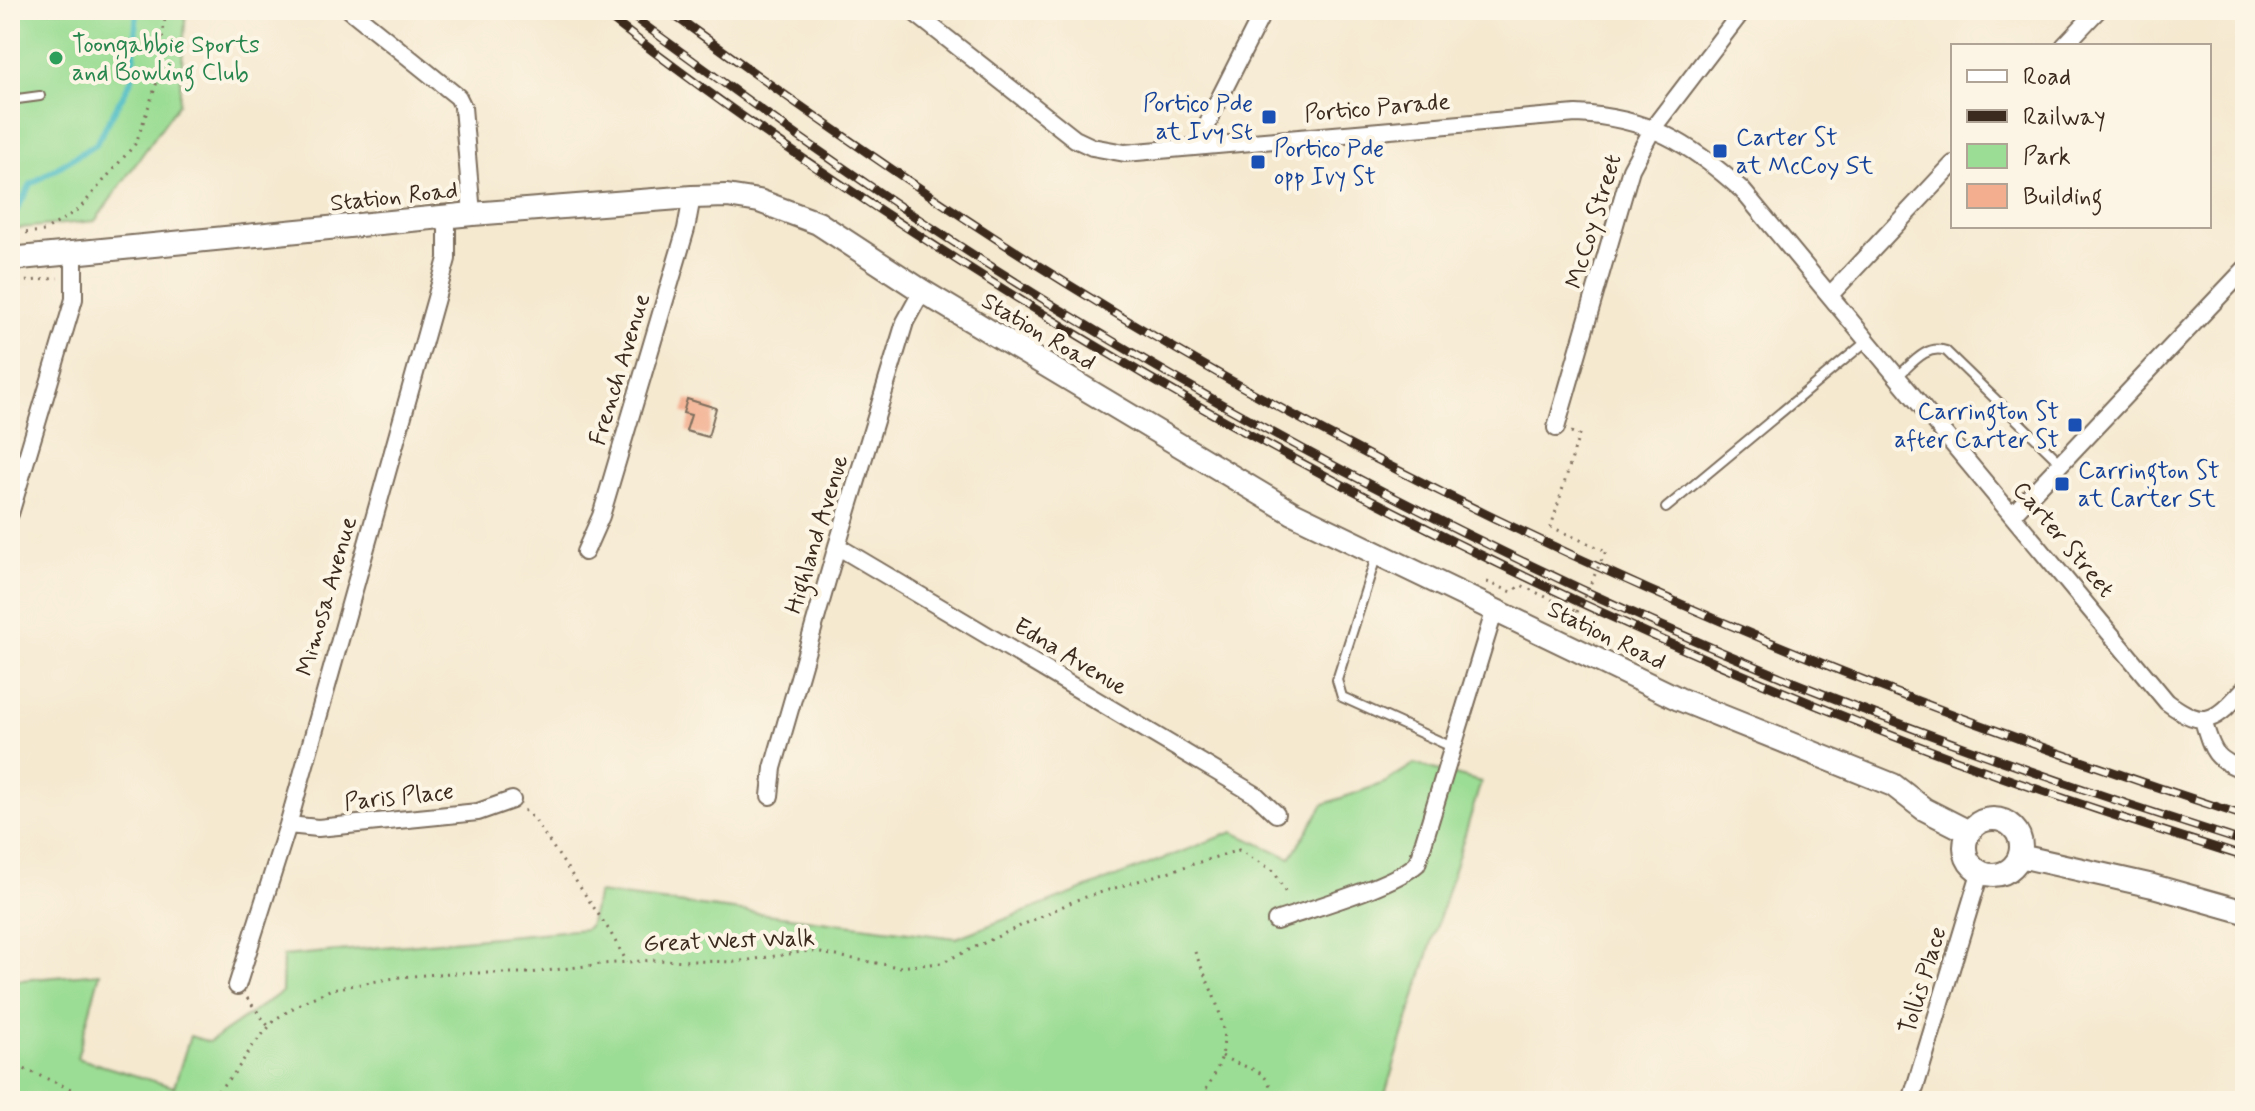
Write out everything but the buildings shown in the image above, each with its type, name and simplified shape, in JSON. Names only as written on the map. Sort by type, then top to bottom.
[{"type":"main road","name":"Station Road","points":[[10,259],[472,214],[692,197],[727,196],[783,208],[818,223],[922,291],[1293,513],[1679,699],[1893,785],[1924,809],[1969,832]]},
{"type":"main road","points":[[1984,820],[2002,820],[2017,832],[2021,841],[2020,856],[2006,872],[1998,876],[1980,873],[1972,867],[1964,850],[1969,832],[1984,820]]},
{"type":"main road","points":[[2020,856],[2153,886],[2245,912]]},
{"type":"street","points":[[350,10],[458,97],[463,107],[472,214]]},
{"type":"street","name":"Portico Parade","points":[[911,10],[931,17],[1075,139],[1092,147],[1125,153],[1576,114],[1605,115],[1653,128]]},
{"type":"street","points":[[1199,146],[1214,109],[1264,10]]},
{"type":"street","name":"McCoy Street","points":[[1556,428],[1631,169],[1653,128],[1743,10]]},
{"type":"street","points":[[2066,44],[2098,10]]},
{"type":"street","name":"Carter Street","points":[[1653,128],[1700,154],[1742,190],[2167,702],[2184,715],[2203,720]]},
{"type":"street","points":[[1830,295],[1951,166]]},
{"type":"street","name":"French Avenue","points":[[585,552],[605,501],[686,229],[692,197]]},
{"type":"street","name":"Mimosa Avenue","points":[[237,986],[288,825],[447,259],[447,217]]},
{"type":"street","points":[[10,514],[74,299],[74,253]]},
{"type":"street","points":[[2012,515],[2245,269]]},
{"type":"street","name":"Highland Avenue","points":[[770,796],[773,768],[837,546],[905,322],[922,291]]},
{"type":"street","name":"Edna Avenue","points":[[837,546],[1243,787],[1276,814]]},
{"type":"street","points":[[1276,921],[1390,880],[1417,864],[1495,609]]},
{"type":"street","points":[[2245,688],[2222,711],[2203,720],[2216,756],[2226,764],[2245,770]]},
{"type":"street","name":"Paris Place","points":[[288,825],[318,828],[478,812],[512,800]]},
{"type":"street","name":"Tollis Place","points":[[1911,1101],[1980,873]]},
{"type":"lane","points":[[10,100],[40,96]]},
{"type":"lane","points":[[1666,508],[1868,340]]},
{"type":"lane","name":"Carter Street","points":[[1898,376],[1928,351],[1946,351],[2061,463]]},
{"type":"lane","points":[[1377,554],[1337,680],[1339,692],[1342,697],[1452,747]]},
{"type":"path","points":[[10,234],[45,231],[80,208],[136,143],[156,85],[166,10]]},
{"type":"path","points":[[10,283],[74,277]]},
{"type":"path","points":[[1533,590],[1577,612],[1606,551],[1551,527],[1579,435],[1556,428]]},
{"type":"path","points":[[512,800],[534,819],[627,962]]},
{"type":"path","name":"Great West Walk","points":[[205,1101],[236,1071],[277,1018],[332,989],[400,977],[450,973],[530,973],[627,962],[735,962],[809,951],[899,967],[941,963],[1076,900],[1239,850],[1274,871],[1297,914]]},
{"type":"path","points":[[1195,952],[1221,1019],[1222,1056],[1198,1101]]},
{"type":"path","points":[[237,986],[269,1027]]},
{"type":"path","points":[[1222,1056],[1263,1074],[1271,1086],[1273,1101]]},
{"type":"path","points":[[10,1063],[99,1101]]},
{"type":"green space","points":[[10,10],[186,10],[179,103],[95,221],[10,229]]},
{"type":"green space","points":[[1414,764],[1481,782],[1383,1101],[10,1101],[10,981],[100,973],[77,1058],[174,1087],[190,1036],[209,1042],[282,992],[283,956],[585,929],[589,926],[598,893],[956,938],[1233,832],[1290,858],[1324,804],[1384,783]]},
{"type":"waterway","points":[[10,222],[31,184],[96,144],[132,79],[137,10]]},
{"type":"railway","points":[[600,10],[781,143],[1085,340],[1204,409],[1447,538],[1571,598],[1824,709],[2025,785],[2245,857]]},
{"type":"railway","points":[[624,10],[837,163],[1000,272],[1237,413],[1422,512],[1611,603],[1803,686],[2022,768],[2245,842]]},
{"type":"railway","points":[[667,10],[864,150],[1015,251],[1205,366],[1347,444],[1639,586],[1788,649],[2091,765],[2245,816]]},
{"type":"place","name":"Toongabbie Sports and Bowling Club","points":[[56,58]]},
{"type":"place","name":"Portico Pde at Ivy St","points":[[1269,117]]},
{"type":"place","name":"Carter St at McCoy St","points":[[1720,151]]},
{"type":"place","name":"Portico Pde opp Ivy St","points":[[1258,162]]},
{"type":"place","name":"Carrington St after Carter St","points":[[2075,425]]},
{"type":"place","name":"Carrington St at Carter St","points":[[2062,484]]}]
